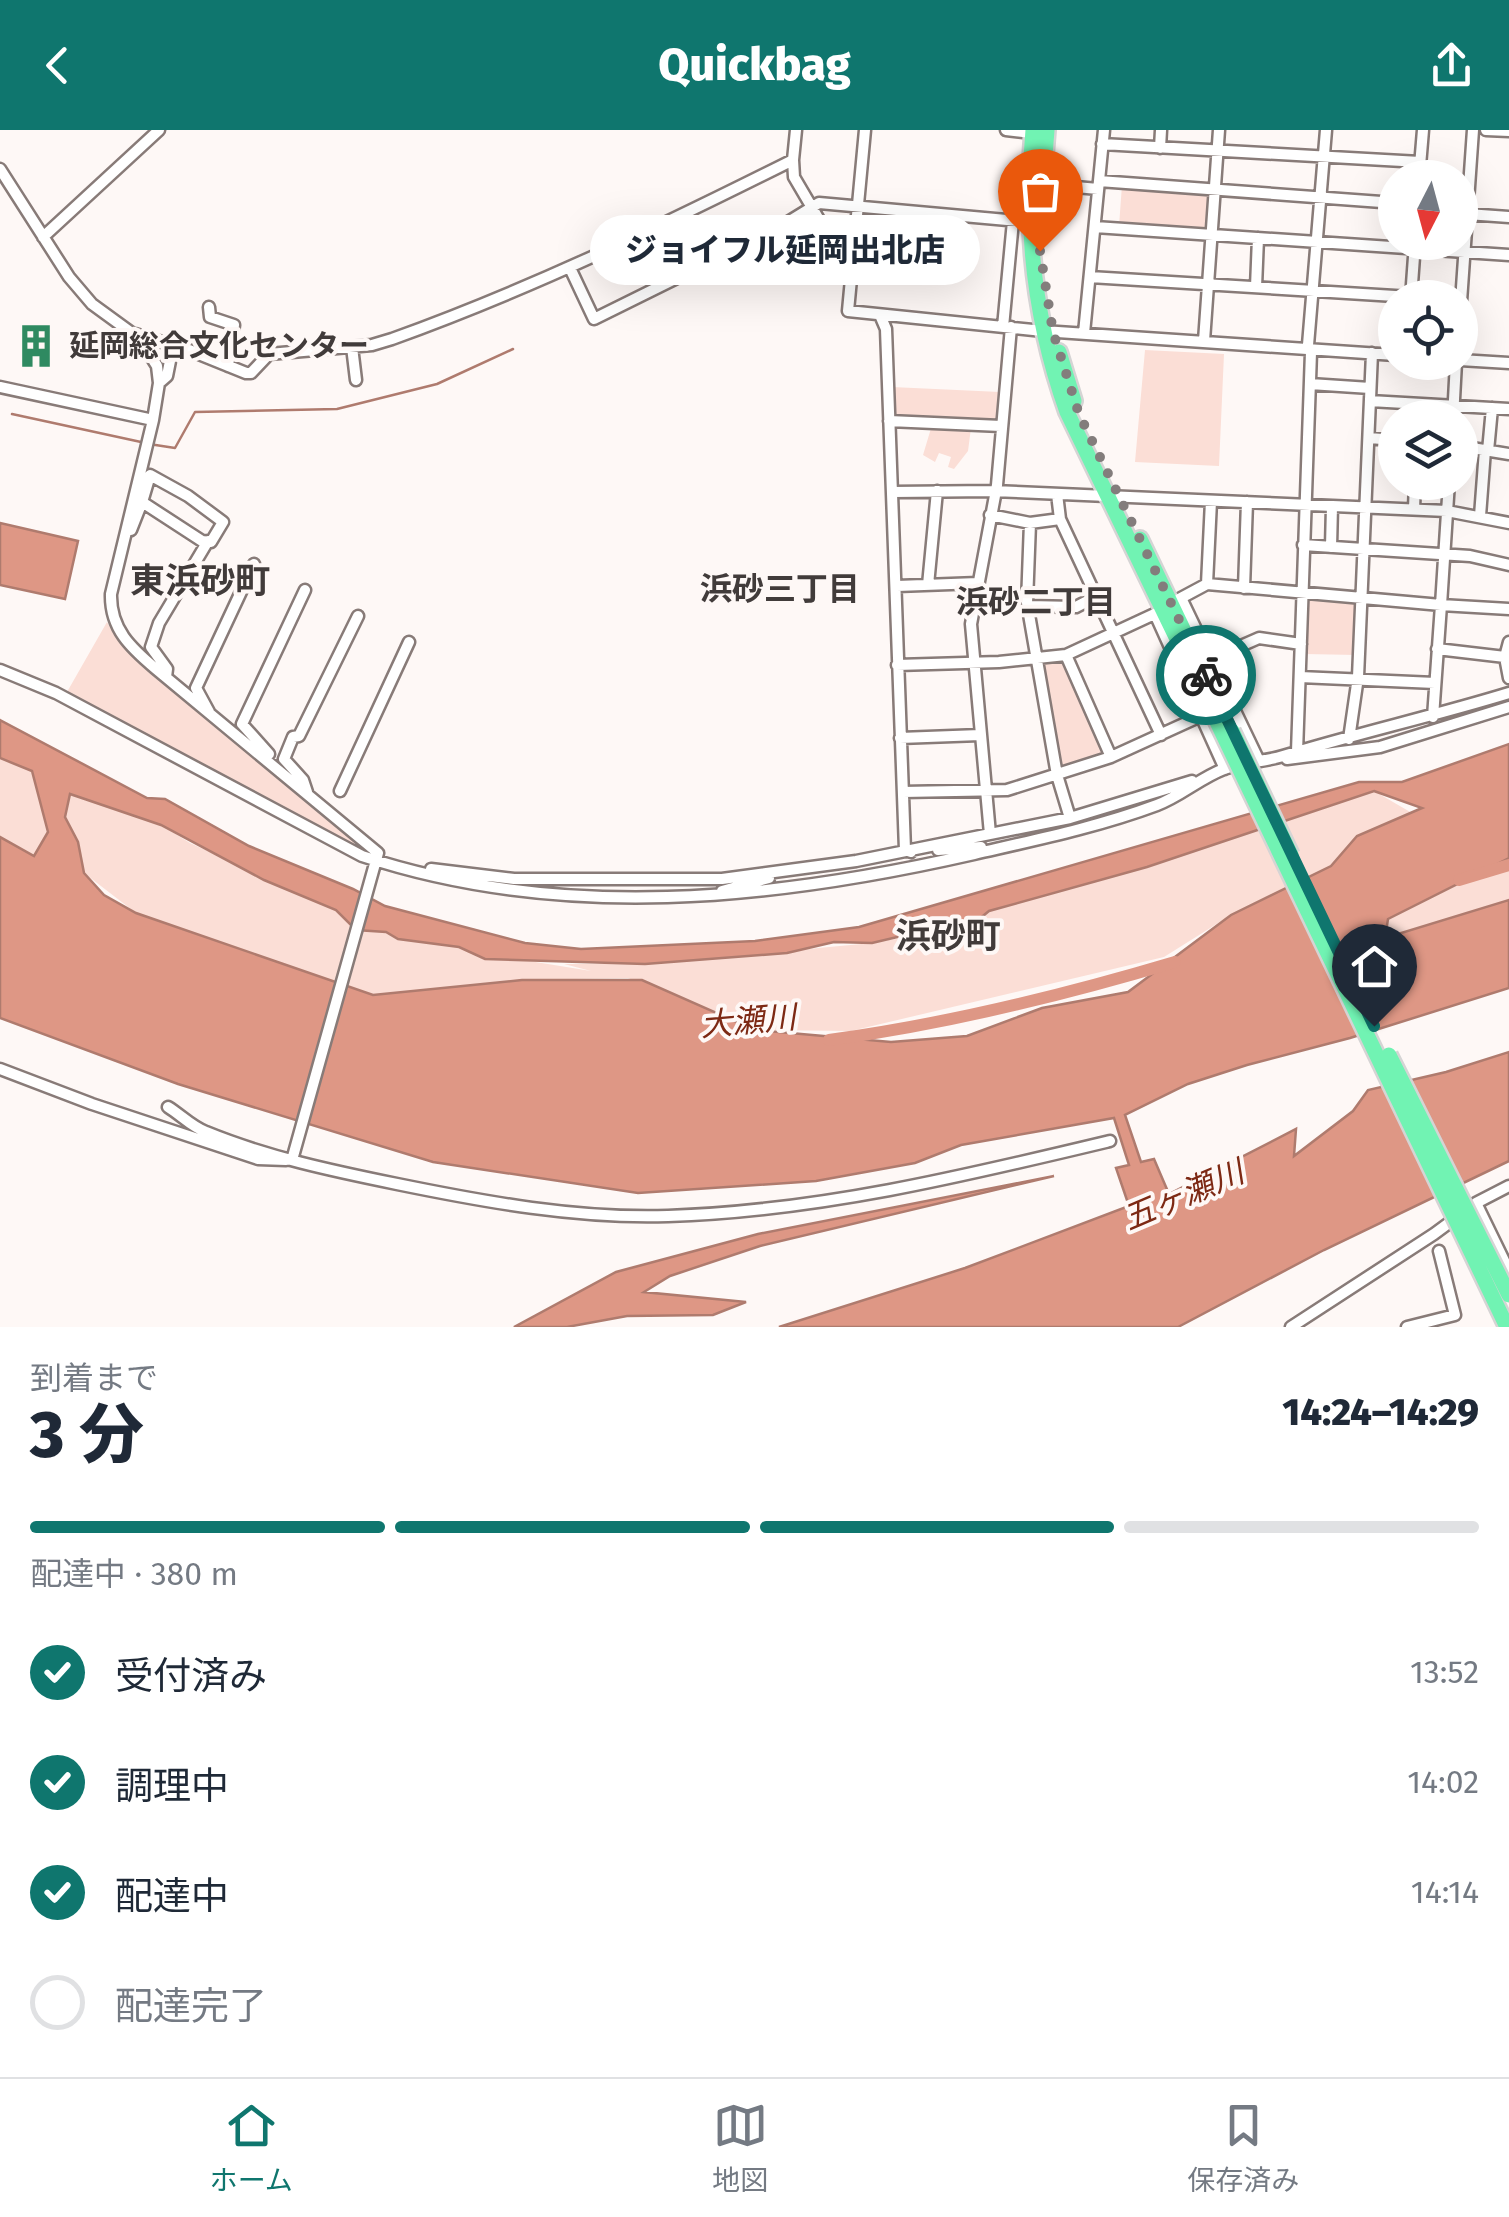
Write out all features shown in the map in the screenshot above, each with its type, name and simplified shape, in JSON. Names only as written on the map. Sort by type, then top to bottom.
[{"type":"highway","points":[[1038,131],[1043,184],[1040,251],[1048,332]]},
{"type":"highway","points":[[1038,131],[1021,221],[1067,412],[1168,606],[1208,704],[1507,1327]]},
{"type":"highway","points":[[1208,704],[1318,912],[1509,1296]]},
{"type":"street","points":[[44,237],[159,130]]},
{"type":"street","points":[[796,130],[794,177],[852,275]]},
{"type":"street","points":[[865,130],[848,311],[1048,332],[1378,354]]},
{"type":"street","points":[[1006,130],[1038,131]]},
{"type":"street","points":[[1084,333],[1104,130]]},
{"type":"street","points":[[1160,148],[1161,130]]},
{"type":"street","points":[[1204,341],[1218,130]]},
{"type":"street","points":[[1297,752],[1310,348],[1326,130]]},
{"type":"street","points":[[1420,160],[1422,130]]},
{"type":"street","points":[[1472,160],[1474,130]]},
{"type":"street","points":[[1486,130],[1509,131]]},
{"type":"street","points":[[1102,144],[1378,160]]},
{"type":"street","points":[[134,334],[141,333],[251,373],[269,354],[352,347],[392,339],[570,268],[698,210],[793,160]]},
{"type":"street","points":[[0,169],[69,277],[92,304],[134,334],[154,358],[159,383],[110,594],[112,618],[133,649],[378,853],[293,1156]]},
{"type":"street","points":[[1043,184],[1378,202]]},
{"type":"street","points":[[570,268],[594,319],[780,227],[819,203],[1021,221],[1007,327],[994,491],[971,624],[990,834]]},
{"type":"street","points":[[1478,215],[1509,217]]},
{"type":"street","points":[[1094,226],[1378,245]]},
{"type":"street","points":[[1256,287],[1258,238]]},
{"type":"street","points":[[1478,254],[1509,255]]},
{"type":"street","points":[[1090,276],[1378,295]]},
{"type":"street","points":[[209,307],[210,317],[234,325],[228,366]]},
{"type":"street","points":[[880,315],[886,329],[905,850]]},
{"type":"street","points":[[159,383],[167,376],[173,346]]},
{"type":"street","points":[[352,347],[356,380]]},
{"type":"street","points":[[1349,739],[1358,677],[1372,353]]},
{"type":"street","points":[[1478,362],[1509,363]]},
{"type":"street","points":[[1310,384],[1370,388]]},
{"type":"street","points":[[0,387],[152,420]]},
{"type":"street","points":[[1370,402],[1378,403]]},
{"type":"street","points":[[1480,516],[1492,408]]},
{"type":"street","points":[[1478,409],[1509,409]]},
{"type":"street","points":[[889,420],[1002,426]]},
{"type":"street","points":[[1369,438],[1378,439]]},
{"type":"street","points":[[1478,449],[1509,454]]},
{"type":"street","points":[[116,568],[150,475],[188,496],[222,522],[158,623],[151,647],[166,668],[166,677]]},
{"type":"street","points":[[928,584],[937,491]]},
{"type":"street","points":[[893,492],[994,491],[1414,509],[1509,523]]},
{"type":"street","points":[[1057,494],[1060,519],[1162,735]]},
{"type":"street","points":[[1414,509],[1415,500]]},
{"type":"street","points":[[1433,717],[1448,500]]},
{"type":"street","points":[[1207,584],[1211,501]]},
{"type":"street","points":[[142,502],[202,541],[208,541]]},
{"type":"street","points":[[1244,588],[1247,502]]},
{"type":"street","points":[[1331,547],[1332,506]]},
{"type":"street","points":[[990,515],[1030,523],[1060,519]]},
{"type":"street","points":[[1030,523],[1028,606],[1035,660],[1070,818]]},
{"type":"street","points":[[1303,546],[1470,556],[1509,565]]},
{"type":"street","points":[[210,712],[196,688],[254,564]]},
{"type":"street","points":[[897,586],[978,582]]},
{"type":"street","points":[[897,666],[1035,660],[1066,654],[1207,584],[1509,609]]},
{"type":"street","points":[[273,764],[270,755],[242,724],[305,590]]},
{"type":"street","points":[[1028,606],[1076,607],[1097,596]]},
{"type":"street","points":[[1168,606],[1211,660],[1259,761]]},
{"type":"street","points":[[1168,606],[1208,704],[1225,769]]},
{"type":"street","points":[[308,792],[303,780],[284,759],[358,616]]},
{"type":"street","points":[[1211,660],[1260,638],[1301,644]]},
{"type":"street","points":[[340,790],[410,642]]},
{"type":"street","points":[[1509,642],[1505,657],[1509,678]]},
{"type":"street","points":[[1437,649],[1505,657]]},
{"type":"street","points":[[1066,654],[1111,756]]},
{"type":"street","points":[[0,670],[56,693],[375,864],[552,895],[715,896],[822,884],[995,849],[1160,804],[1225,769],[1433,717],[1509,693]]},
{"type":"street","points":[[1300,676],[1435,683]]},
{"type":"street","points":[[903,792],[1007,790],[1162,735],[1208,704]]},
{"type":"street","points":[[1259,761],[1380,747],[1509,707]]},
{"type":"street","points":[[900,738],[980,735]]},
{"type":"street","points":[[404,870],[412,867],[514,879],[722,879],[788,871],[1070,818],[1197,779],[1202,781]]},
{"type":"street","points":[[905,850],[987,846],[995,849]]},
{"type":"street","points":[[715,896],[788,871]]},
{"type":"street","points":[[0,1069],[258,1159],[274,1162],[293,1156]]},
{"type":"street","points":[[168,1107],[204,1132],[430,1191],[596,1214],[666,1216],[863,1197],[1110,1141]]},
{"type":"street","points":[[1290,1327],[1476,1203],[1509,1186]]},
{"type":"street","points":[[1476,1203],[1509,1271]]},
{"type":"street","points":[[1407,1327],[1455,1316],[1439,1251]]},
{"type":"shaded area","points":[[1122,185],[1212,194],[1209,232],[1119,226]]},
{"type":"shaded area","points":[[1145,350],[1224,354],[1219,466],[1135,462]]},
{"type":"shaded area","points":[[892,387],[1000,392],[997,422],[894,417]]},
{"type":"shaded area","points":[[932,425],[971,428],[968,451],[954,469],[948,467],[951,457],[939,453],[935,462],[923,455]]},
{"type":"shaded area","points":[[1307,597],[1357,600],[1357,655],[1304,654]]},
{"type":"shaded area","points":[[107,622],[121,645],[366,848],[364,852],[67,692]]},
{"type":"shaded area","points":[[1065,658],[1105,754],[1062,769],[1040,664]]},
{"type":"shaded area","points":[[0,758],[32,771],[49,832],[34,856],[0,838]]},
{"type":"shaded area","points":[[1374,791],[1412,813],[1358,836],[1331,866],[1231,915],[1164,957],[851,1031],[755,1030],[628,978],[522,980],[373,995],[136,913],[84,873],[65,817],[69,794],[161,825],[190,843],[337,910],[357,930],[459,947],[485,959],[517,959],[591,971],[564,964],[645,964],[872,943],[971,925],[988,911]]},
{"type":"shaded area","points":[[1509,858],[1509,900],[1384,939],[1387,919]]},
{"type":"water","points":[[0,523],[78,541],[65,599],[0,585]]},
{"type":"water","name":"五ヶ瀬川","points":[[0,720],[147,798],[165,799],[249,846],[385,906],[525,943],[581,949],[755,941],[859,927],[1359,782],[1402,782],[1509,744],[1509,858],[1388,919],[1385,938],[1509,900],[1509,988],[1188,1084],[1125,1115],[1141,1162],[1154,1159],[1169,1194],[1296,1129],[1294,1156],[1353,1111],[1368,1090],[1509,1052],[1509,1161],[1324,1250],[1178,1327],[779,1327],[965,1268],[1129,1206],[1116,1168],[1129,1165],[1114,1118],[961,1145],[915,1163],[816,1181],[638,1193],[433,1162],[178,1084],[0,1018],[0,837],[34,856],[48,832],[32,771],[0,758]],"holes":[[[1374,791],[1422,808],[1357,836],[1331,866],[1231,915],[1128,992],[1042,1008],[967,1036],[891,1042],[755,1030],[642,980],[522,980],[373,995],[136,913],[104,895],[84,873],[78,842],[65,817],[70,794],[161,825],[264,880],[336,910],[356,930],[459,947],[485,959],[645,964],[787,953],[834,942],[872,943],[944,926],[972,925],[989,911],[1147,867]]]},
{"type":"water","points":[[1054,1176],[760,1246],[670,1276],[644,1292],[746,1302],[713,1315],[627,1316],[567,1327],[514,1327],[616,1272],[758,1234]]},
{"type":"waterway","points":[[149,444],[175,448],[195,412],[337,409],[437,384],[513,349]]},
{"type":"waterway","points":[[12,414],[141,442]]},
{"type":"waterway","name":"大瀬川","points":[[1459,880],[1509,865]]},
{"type":"waterway","name":"大瀬川","points":[[829,1040],[1004,1008],[1175,962]]},
{"type":"way so far","points":[[1040,251],[1053,332],[1079,414],[1206,675]]},
{"type":"place","name":"ジョイフル延岡出北店","points":[[1040,251]]},
{"type":"place","name":"延岡総合文化センター","points":[[36,346]]},
{"type":"district","name":"東浜砂町","points":[[200,581]]},
{"type":"district","name":"浜砂三丁目","points":[[780,589]]},
{"type":"district","name":"浜砂二丁目","points":[[1036,602]]},
{"type":"district","name":"浜砂町","points":[[948,936]]},
{"type":"route","points":[[1206,675],[1374,1026]]}]
